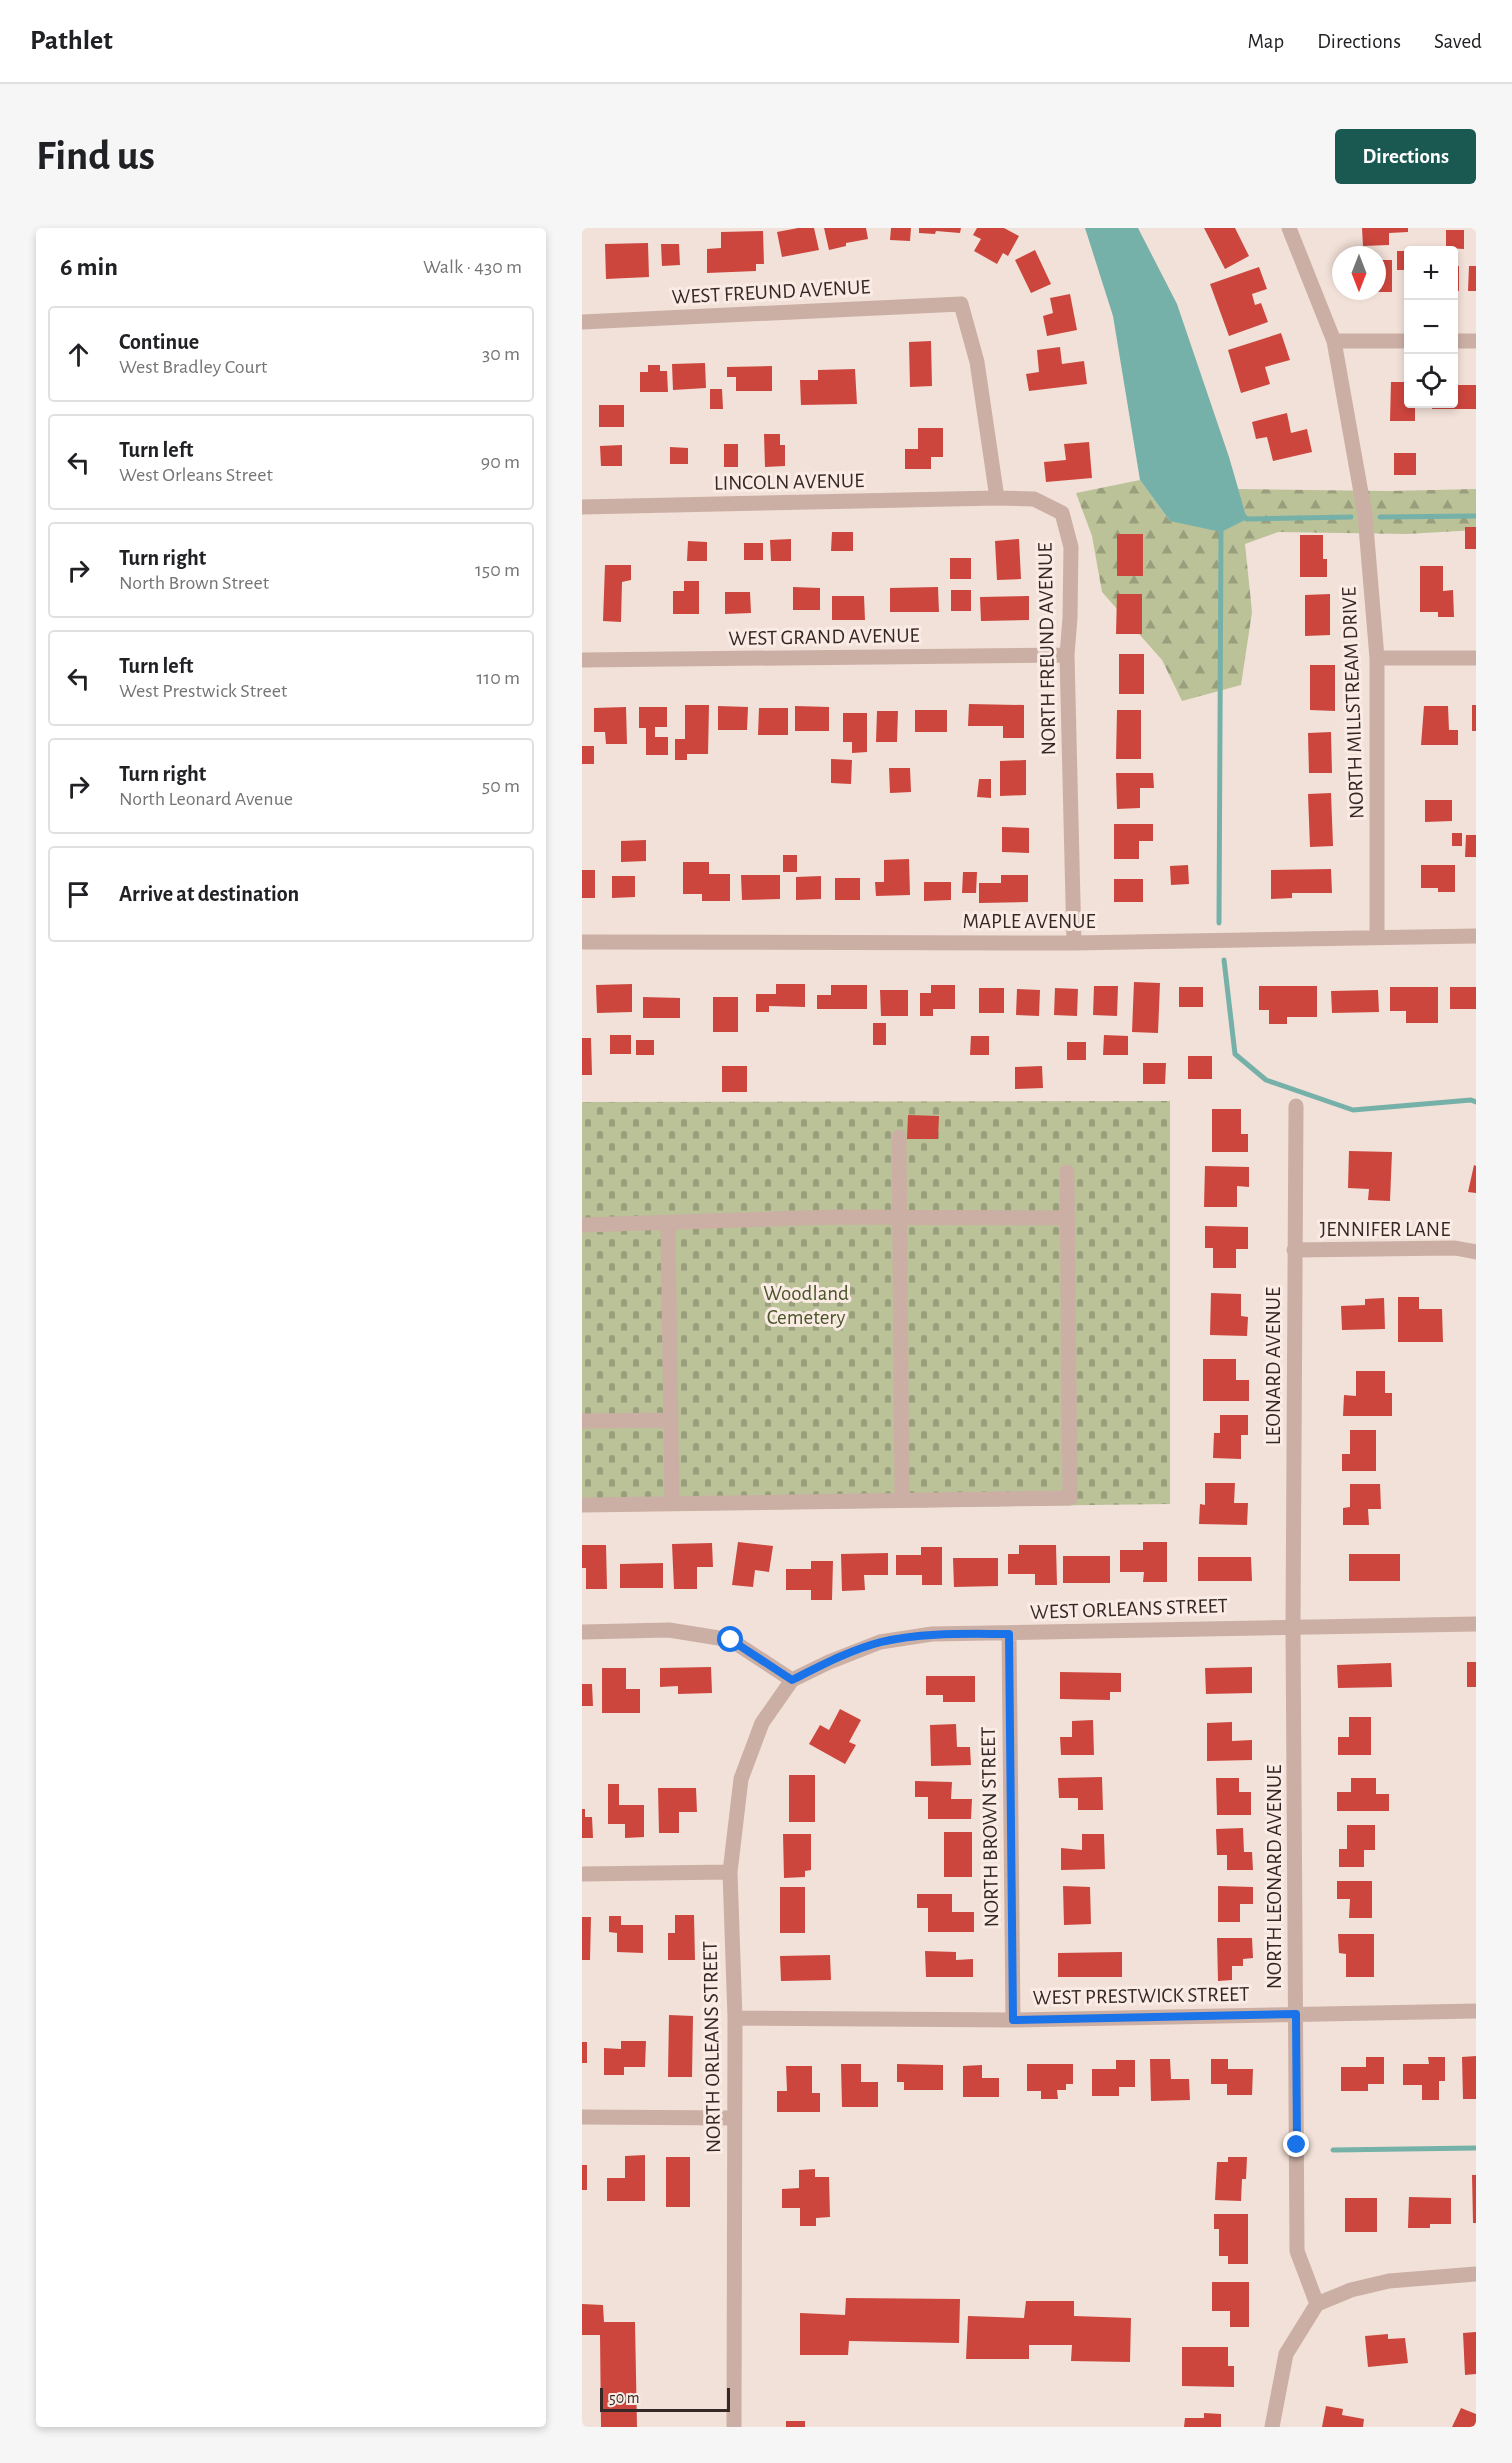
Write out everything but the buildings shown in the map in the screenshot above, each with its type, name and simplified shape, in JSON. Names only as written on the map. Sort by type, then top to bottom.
[{"type":"street","name":"NORTH MILLSTREAM DRIVE","points":[[1289,228],[1334,341],[1365,515],[1377,658],[1377,937]]},
{"type":"street","name":"WEST FREUND AVENUE","points":[[582,322],[961,304],[977,362],[997,498]]},
{"type":"street","points":[[1334,341],[1404,341]]},
{"type":"street","points":[[1458,341],[1476,341]]},
{"type":"street","name":"LINCOLN AVENUE","points":[[582,507],[997,498]]},
{"type":"street","name":"NORTH FREUND AVENUE","points":[[997,498],[1034,499],[1062,513],[1071,547],[1067,655],[1074,943]]},
{"type":"street","name":"WEST GRAND AVENUE","points":[[582,660],[1067,655]]},
{"type":"street","points":[[1377,658],[1476,658]]},
{"type":"street","name":"MAPLE AVENUE","points":[[582,942],[1074,943],[1476,936]]},
{"type":"street","name":"LEONARD AVENUE","points":[[1293,1626],[1296,1106]]},
{"type":"street","points":[[899,1137],[902,1218],[902,1500]]},
{"type":"street","points":[[582,1505],[1070,1498],[1067,1172]]},
{"type":"street","points":[[582,1225],[837,1217],[1068,1218]]},
{"type":"street","points":[[668,1224],[672,1503]]},
{"type":"street","name":"JENNIFER LANE","points":[[1294,1250],[1455,1248],[1476,1252]]},
{"type":"street","points":[[582,1421],[670,1420]]},
{"type":"street","name":"WEST ORLEANS STREET","points":[[792,1680],[880,1642],[932,1634],[1476,1624]]},
{"type":"street","name":"NORTH LEONARD AVENUE","points":[[1293,1626],[1297,2252],[1317,2304]]},
{"type":"street","points":[[582,1632],[669,1630],[731,1640],[792,1680]]},
{"type":"street","name":"NORTH BROWN STREET","points":[[1009,1634],[1013,2020]]},
{"type":"street","name":"NORTH ORLEANS STREET","points":[[734,2427],[735,2018],[730,1872],[741,1779],[762,1723],[792,1680]]},
{"type":"street","points":[[582,1874],[730,1872]]},
{"type":"street","name":"WEST PRESTWICK STREET","points":[[735,2018],[1013,2020],[1476,2011]]},
{"type":"street","points":[[582,2117],[734,2118]]},
{"type":"street","points":[[1272,2427],[1286,2354],[1317,2304],[1351,2290],[1389,2281],[1476,2274]]},
{"type":"green space","points":[[1140,480],[1170,521],[1247,519],[1238,489],[1388,491],[1476,489],[1476,530],[1407,534],[1278,532],[1245,544],[1252,612],[1241,685],[1182,701],[1162,660],[1102,592],[1092,536],[1076,493]]},
{"type":"green space","name":"Woodland Cemetery","points":[[1170,1101],[1170,1504],[582,1512],[582,1102]]},
{"type":"water","points":[[1085,228],[1138,228],[1177,304],[1229,457],[1247,519],[1221,532],[1170,521],[1140,480],[1113,316]]},
{"type":"waterway","points":[[1241,514],[1247,519],[1351,517]]},
{"type":"waterway","points":[[1380,517],[1476,516]]},
{"type":"waterway","points":[[1218,526],[1221,532],[1219,923]]},
{"type":"waterway","points":[[1224,960],[1235,1054],[1266,1080],[1353,1110],[1471,1100],[1476,1102]]},
{"type":"waterway","points":[[1333,2150],[1476,2148]]},
{"type":"route","points":[[731,1640],[792,1680],[880,1642],[932,1634],[1009,1634],[1013,2020],[1296,2014],[1297,2145]]}]
